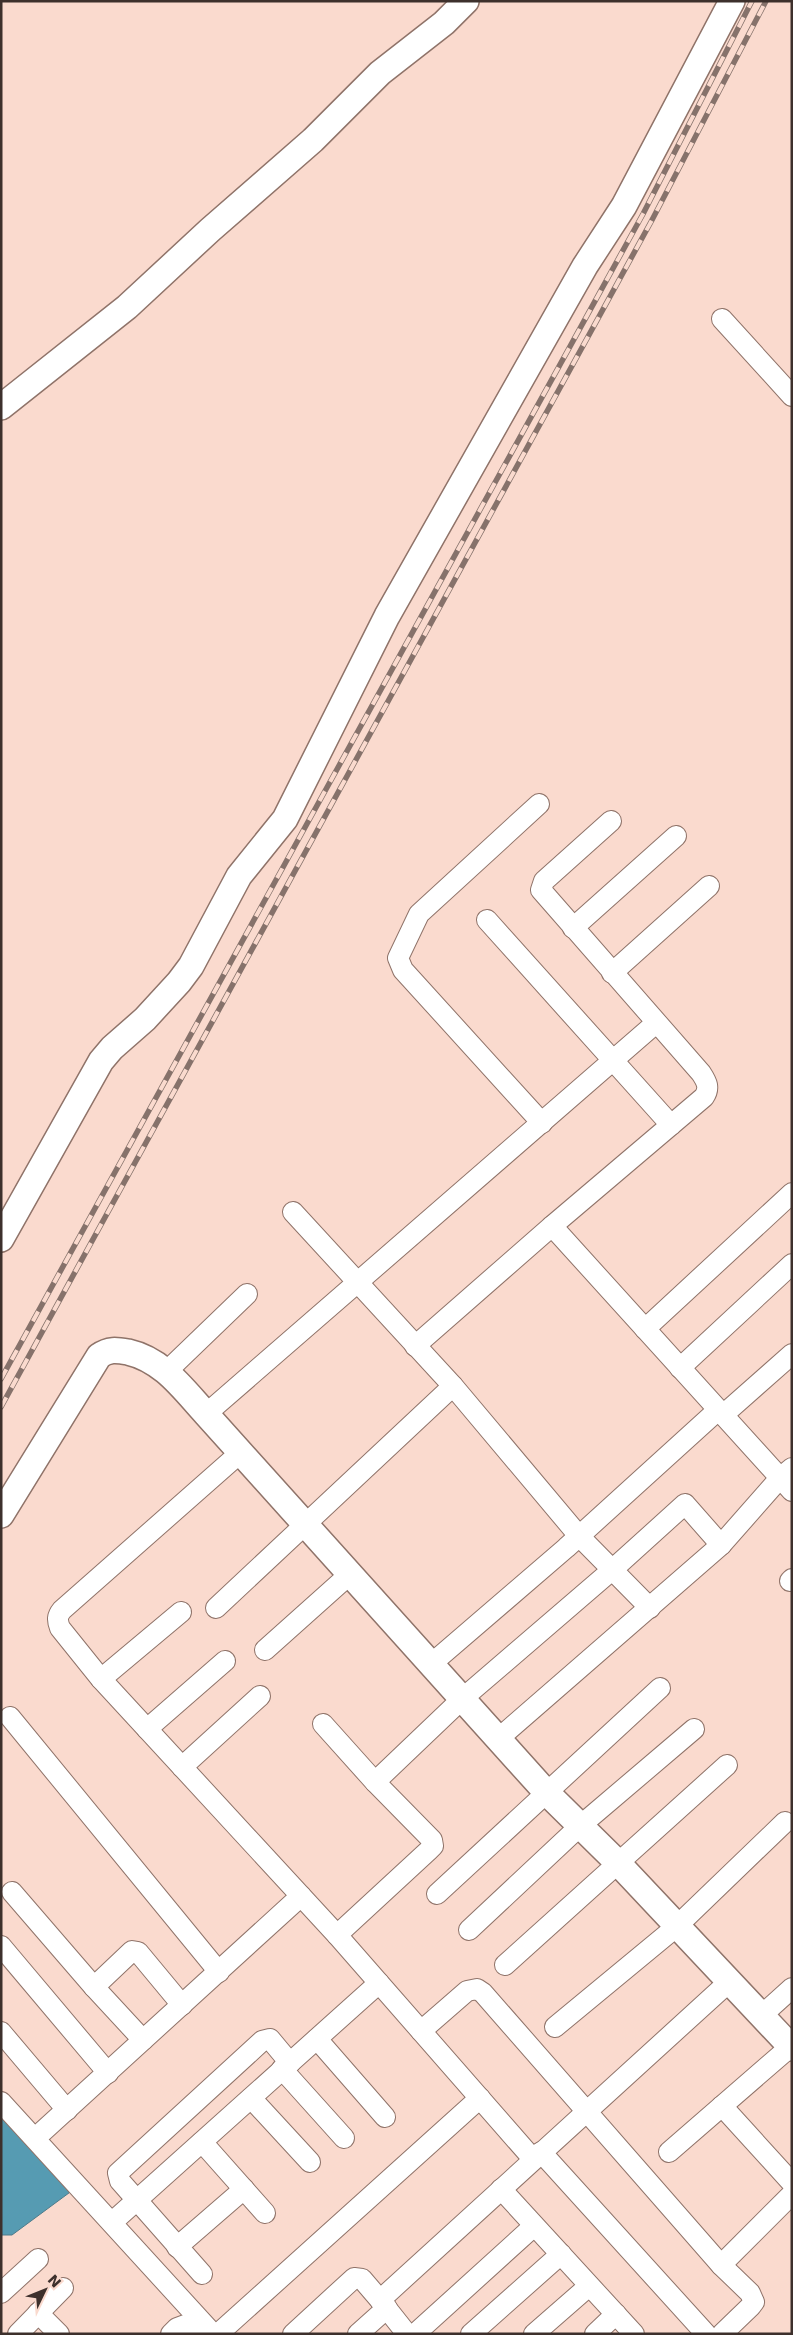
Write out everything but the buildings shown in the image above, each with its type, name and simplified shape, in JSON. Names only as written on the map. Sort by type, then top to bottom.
[{"type":"street","points":[[1,406],[127,307],[210,230],[312,140],[380,73],[444,23],[466,1]]},
{"type":"street","points":[[1,1239],[101,1061],[112,1048],[145,1019],[179,982],[191,966],[239,876],[285,819],[387,616],[585,266],[624,206],[732,1]]},
{"type":"street","points":[[722,319],[792,396]]},
{"type":"street","points":[[539,804],[420,914],[413,923],[398,958],[404,970],[542,1123]]},
{"type":"street","points":[[416,1346],[552,1226],[704,1097],[708,1091],[708,1086],[701,1073],[545,897],[541,890],[542,885],[550,875],[611,821]]},
{"type":"street","points":[[573,928],[676,836]]},
{"type":"street","points":[[612,973],[709,886]]},
{"type":"street","points":[[487,920],[671,1125]]},
{"type":"street","points":[[206,1414],[656,1023]]},
{"type":"street","points":[[645,1329],[792,1193]]},
{"type":"street","points":[[293,1212],[453,1386],[579,1536],[650,1608]]},
{"type":"street","points":[[498,1739],[721,1545],[788,1479],[721,1413],[552,1226]]},
{"type":"street","points":[[680,1368],[792,1264]]},
{"type":"street","points":[[166,1372],[247,1294]]},
{"type":"street","points":[[1,1515],[100,1356],[107,1350],[117,1350],[144,1356],[166,1372],[306,1524],[430,1665],[546,1792],[617,1862],[676,1927],[730,1981],[791,2047],[669,2152]]},
{"type":"street","points":[[430,1665],[721,1413],[792,1354]]},
{"type":"street","points":[[216,1608],[453,1386]]},
{"type":"street","points":[[240,1453],[58,1614],[57,1621],[60,1628],[101,1679],[337,1935],[480,2098],[706,2334]]},
{"type":"street","points":[[375,1782],[462,1699],[612,1570],[685,1504],[721,1545]]},
{"type":"street","points":[[265,1650],[350,1574]]},
{"type":"street","points":[[101,1679],[181,1612]]},
{"type":"street","points":[[147,1729],[225,1661]]},
{"type":"street","points":[[437,1894],[660,1688]]},
{"type":"street","points":[[182,1767],[260,1696]]},
{"type":"street","points":[[10,1717],[219,1972]]},
{"type":"street","points":[[323,1724],[375,1782],[429,1835],[433,1846],[337,1935]]},
{"type":"street","points":[[468,1930],[580,1826],[694,1728]]},
{"type":"street","points":[[505,1965],[726,1765]]},
{"type":"street","points":[[555,2028],[676,1927],[785,1822]]},
{"type":"street","points":[[12,1892],[94,1987],[143,2040]]},
{"type":"street","points":[[42,2132],[301,1896]]},
{"type":"street","points":[[1,1946],[108,2073]]},
{"type":"street","points":[[94,1987],[132,1951],[138,1952],[182,2005]]},
{"type":"street","points":[[358,2334],[383,2304],[501,2189],[586,2114],[730,1981]]},
{"type":"street","points":[[118,2217],[379,1983]]},
{"type":"street","points":[[762,2015],[792,1988]]},
{"type":"street","points":[[421,2031],[467,1991],[477,1989],[721,2265],[750,2293],[754,2302],[722,2334]]},
{"type":"street","points":[[1,2032],[67,2110]]},
{"type":"street","points":[[202,2274],[136,2201],[120,2181],[118,2173],[262,2041],[270,2039],[286,2066],[344,2138]]},
{"type":"street","points":[[317,2039],[385,2117]]},
{"type":"street","points":[[251,2098],[310,2162]]},
{"type":"street","points":[[218,2334],[480,2098]]},
{"type":"street","points":[[1,2102],[213,2334]]},
{"type":"street","points":[[722,2106],[792,2184]]},
{"type":"street","points":[[202,2142],[265,2213]]},
{"type":"street","points":[[177,2246],[244,2189]]},
{"type":"street","points":[[501,2189],[634,2334]]},
{"type":"street","points":[[721,2265],[792,2194]]},
{"type":"street","points":[[415,2334],[534,2226]]},
{"type":"street","points":[[471,2334],[561,2254]]},
{"type":"street","points":[[1,2293],[38,2259]]},
{"type":"street","points":[[306,2330],[354,2278],[362,2279],[407,2334]]},
{"type":"street","points":[[534,2334],[589,2286]]},
{"type":"street","points":[[18,2334],[63,2288]]},
{"type":"street","points":[[38,2313],[59,2334]]},
{"type":"street","points":[[595,2334],[616,2314]]},
{"type":"street","points":[[171,2334],[177,2328],[185,2326],[194,2334]]},
{"type":"street","points":[[1,2329],[6,2334]]},
{"type":"water","points":[[1,2102],[77,2187],[12,2235],[1,2235]]},
{"type":"railway","points":[[1,1379],[643,214],[752,1]]},
{"type":"railway","points":[[1,1407],[652,220],[766,1]]}]
